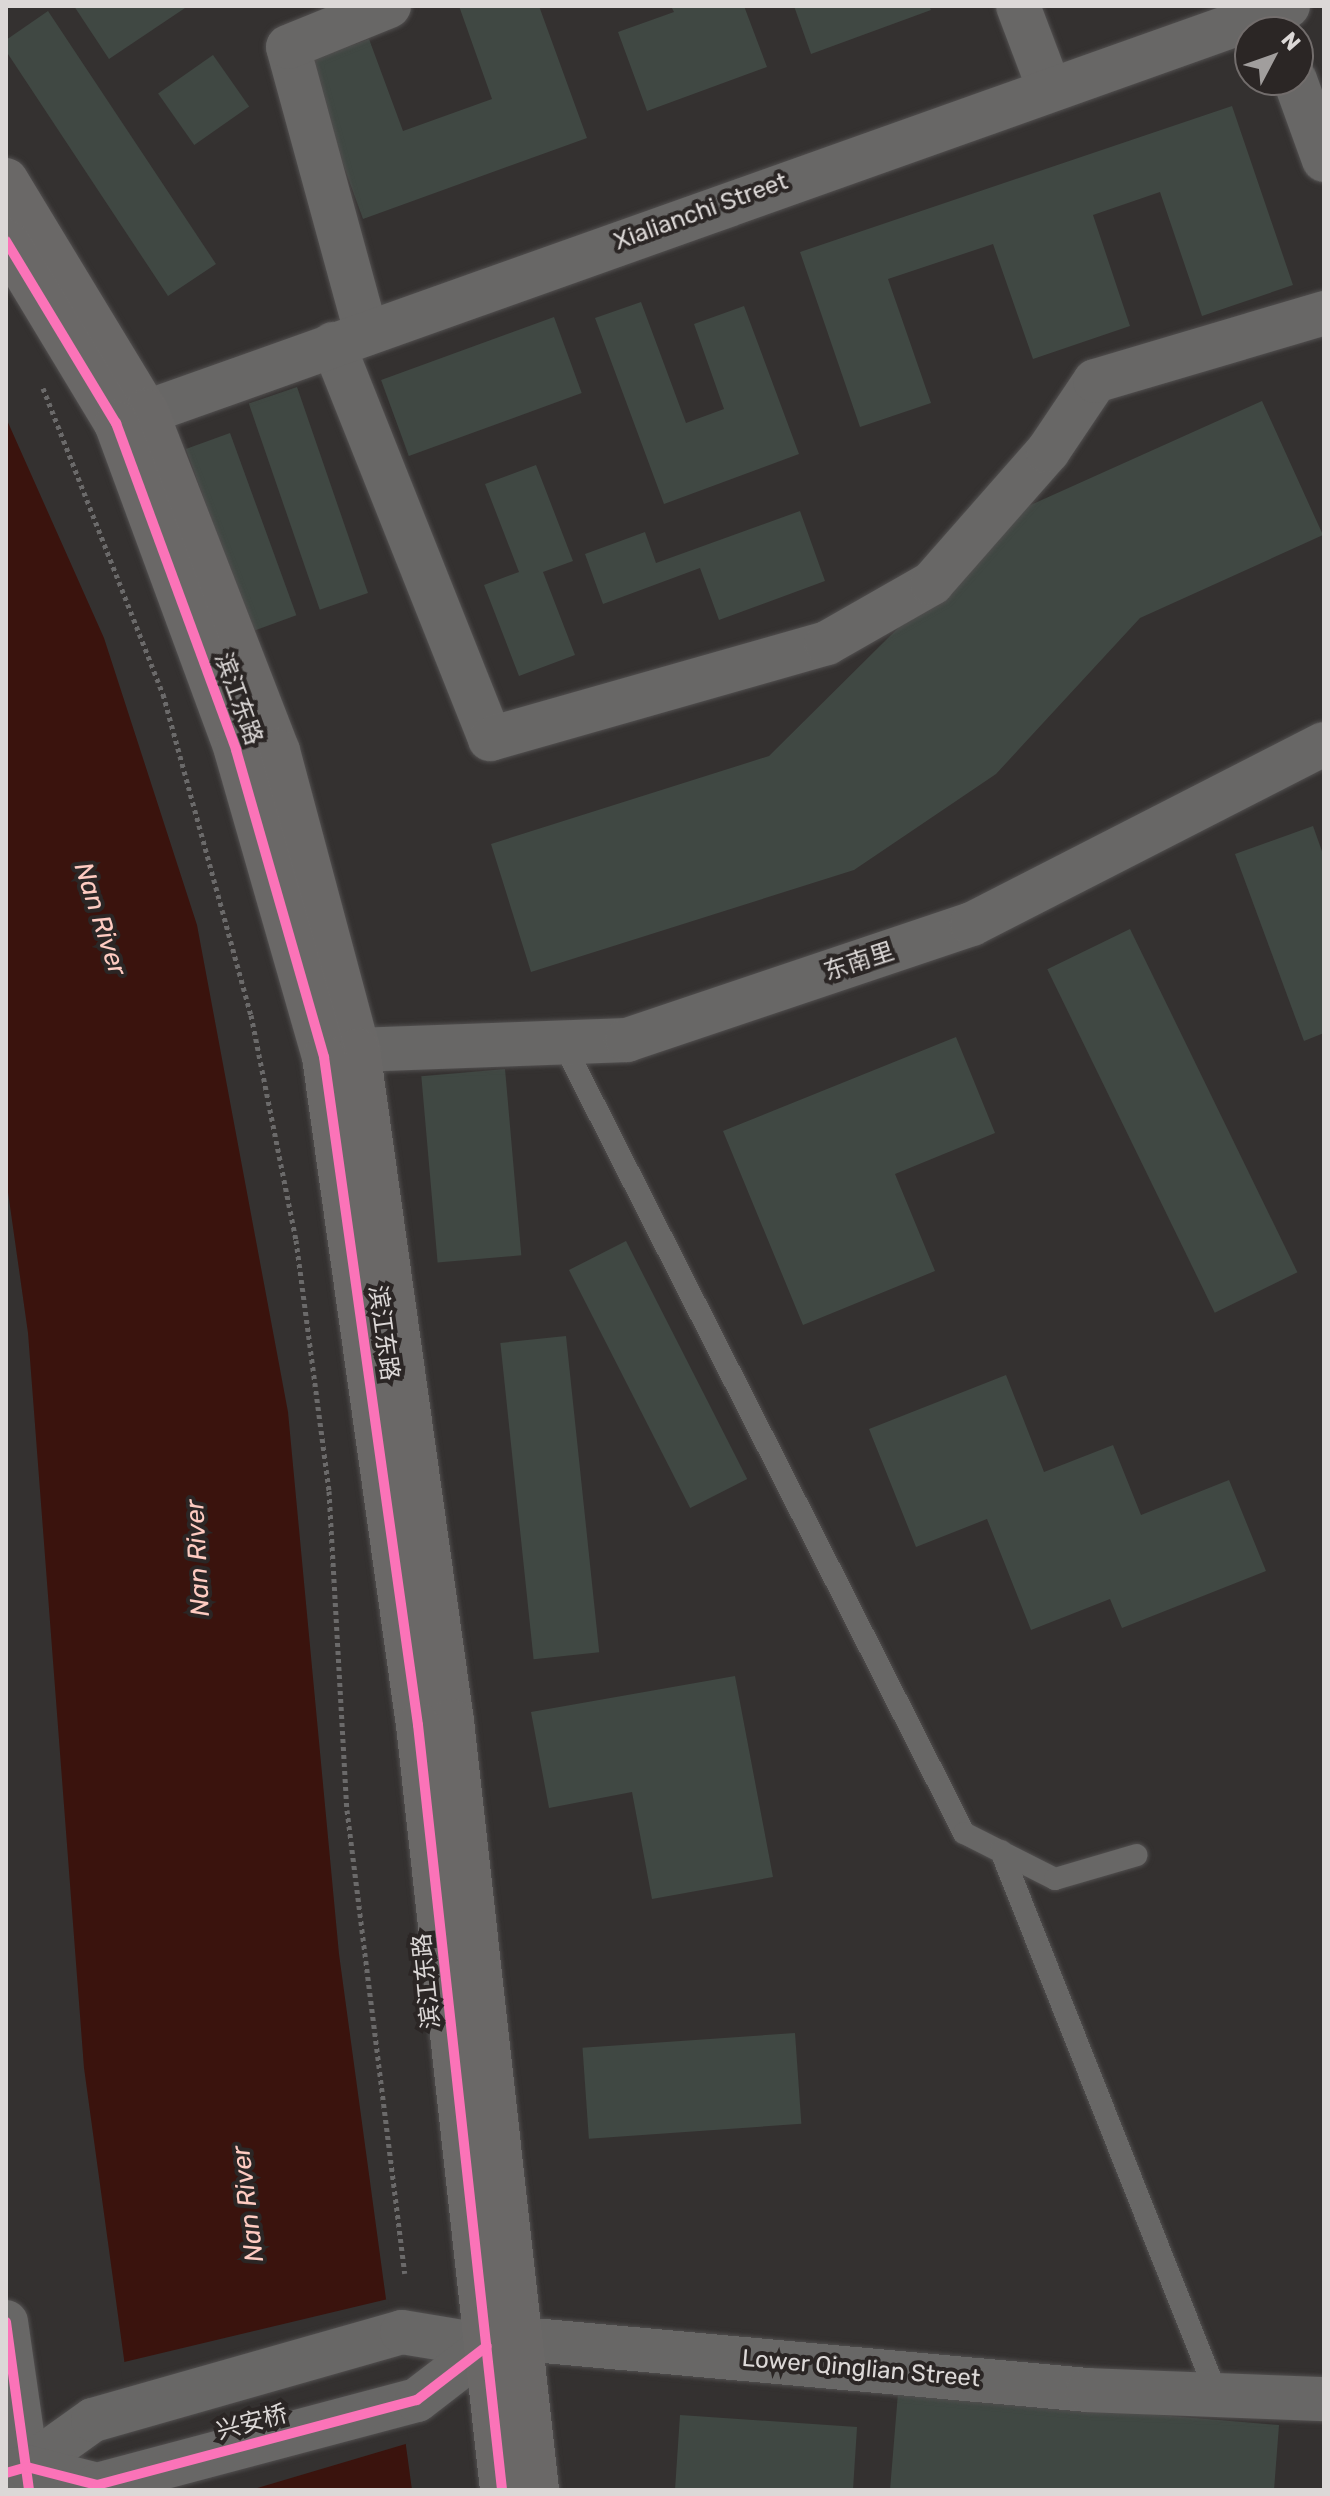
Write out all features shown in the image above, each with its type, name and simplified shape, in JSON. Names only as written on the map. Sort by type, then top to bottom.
[{"type":"main road","name":"滨江东路","points":[[6,180],[131,417],[278,751],[358,1050],[452,1721],[505,2342],[502,2490]]},
{"type":"main road","name":"滨江东路","points":[[6,241],[131,417],[236,750],[324,1057],[505,2342],[537,2490]]},
{"type":"street","points":[[389,6],[288,47],[350,338],[490,739],[827,643],[932,583],[1048,451],[1095,381],[1324,313]]},
{"type":"street","points":[[1018,6],[1049,88]]},
{"type":"street","name":"Xialianchi Street","points":[[131,417],[1049,88],[1234,31]]},
{"type":"street","points":[[1301,96],[1324,160]]},
{"type":"street","name":"东南里","points":[[358,1050],[627,1040],[972,924],[1324,744]]},
{"type":"street","points":[[6,2322],[17,2470]]},
{"type":"street","name":"Lower Qinglian Street","points":[[17,2470],[93,2420],[402,2332],[1217,2395],[1324,2399]]},
{"type":"street","name":"兴安桥","points":[[17,2470],[97,2485],[417,2400],[505,2342]]},
{"type":"lane","points":[[563,1043],[964,1833],[1055,1879],[1137,1855]]},
{"type":"lane","points":[[1001,1851],[1217,2395]]},
{"type":"path","points":[[38,377],[163,694],[251,1015],[296,1240],[329,1491],[347,1810],[405,2273]]},
{"type":"water","name":"Nan River","points":[[6,418],[104,638],[197,925],[288,1412],[339,1954],[412,2490],[142,2490],[84,2068],[28,1333],[6,1178]]},
{"type":"pier","points":[[388,2299],[409,2443],[251,2490],[138,2490],[120,2363]]},
{"type":"building","points":[[74,6],[188,6],[109,59]]},
{"type":"building","points":[[459,6],[539,6],[587,138],[363,219],[306,62],[369,39],[403,131],[492,99]]},
{"type":"building","points":[[671,6],[744,6],[767,67],[647,111],[618,32],[674,12]]},
{"type":"building","points":[[794,6],[929,6],[931,10],[811,54]]},
{"type":"building","points":[[48,11],[216,264],[168,296],[6,51],[6,40]]},
{"type":"building","points":[[213,55],[249,107],[194,145],[158,93]]},
{"type":"building","points":[[1232,106],[1293,285],[1202,316],[1160,192],[1093,215],[1130,326],[1033,359],[993,244],[888,279],[931,403],[860,427],[800,252]]},
{"type":"building","points":[[641,302],[686,423],[724,409],[694,324],[744,306],[799,454],[664,504],[595,318]]},
{"type":"building","points":[[554,317],[582,393],[409,456],[381,380]]},
{"type":"building","points":[[297,387],[368,593],[320,610],[249,404]]},
{"type":"building","points":[[1262,401],[1323,535],[1140,618],[996,774],[854,870],[531,972],[491,844],[769,756],[1015,512]]},
{"type":"building","points":[[230,433],[296,615],[252,631],[186,449]]},
{"type":"building","points":[[536,465],[573,561],[543,572],[575,655],[519,676],[484,585],[519,572],[485,484]]},
{"type":"building","points":[[800,511],[825,581],[719,620],[700,568],[603,604],[585,554],[645,532],[656,563]]},
{"type":"building","points":[[1313,826],[1324,857],[1324,1033],[1304,1041],[1235,854]]},
{"type":"building","points":[[1130,929],[1297,1272],[1215,1313],[1047,969]]},
{"type":"building","points":[[956,1037],[995,1133],[895,1174],[935,1271],[803,1325],[723,1131]]},
{"type":"building","points":[[505,1069],[521,1255],[438,1263],[421,1076]]},
{"type":"building","points":[[626,1241],[747,1479],[690,1508],[569,1270]]},
{"type":"building","points":[[566,1336],[599,1652],[534,1659],[500,1343]]},
{"type":"building","points":[[1006,1375],[1044,1472],[1113,1445],[1141,1515],[1229,1480],[1266,1571],[1122,1628],[1110,1599],[1031,1630],[987,1519],[916,1547],[869,1429]]},
{"type":"building","points":[[735,1676],[773,1877],[652,1899],[632,1792],[549,1808],[531,1712]]},
{"type":"building","points":[[795,2033],[801,2124],[589,2139],[583,2048]]},
{"type":"building","points":[[898,2393],[1279,2425],[1274,2490],[890,2490]]},
{"type":"building","points":[[680,2415],[857,2427],[853,2490],[675,2490]]},
{"type":"cycle path","points":[[6,241],[116,423],[236,750],[324,1057],[418,1725],[502,2490]]},
{"type":"cycle path","points":[[6,2322],[29,2490]]},
{"type":"cycle path","points":[[6,2473],[27,2467],[97,2485],[417,2400],[487,2346]]}]
